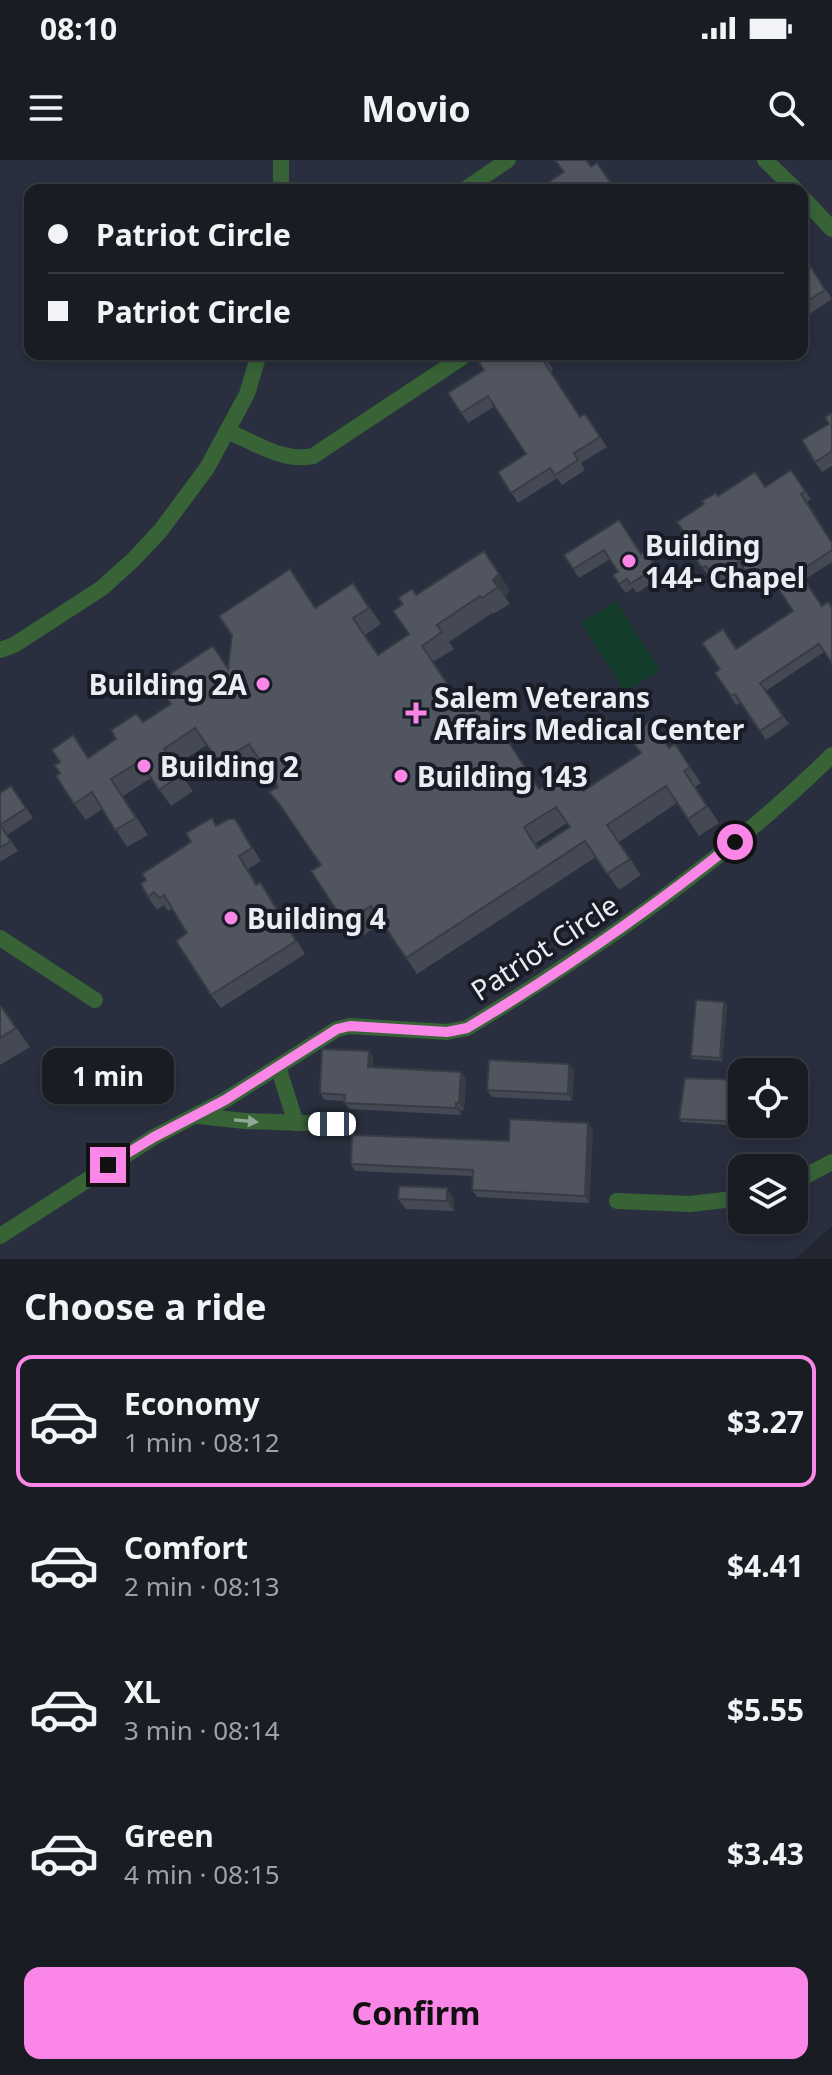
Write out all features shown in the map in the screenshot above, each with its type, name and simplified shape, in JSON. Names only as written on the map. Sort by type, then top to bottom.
[{"type":"street","points":[[281,160],[281,184]]},
{"type":"street","points":[[473,184],[508,160]]},
{"type":"street","points":[[765,160],[790,184]]},
{"type":"street","points":[[808,203],[832,229]]},
{"type":"street","points":[[0,650],[14,645],[102,588],[161,530],[207,468],[247,394],[257,360]]},
{"type":"street","points":[[227,431],[289,458],[313,456],[458,360]]},
{"type":"street","name":"Patriot Circle","points":[[0,1236],[154,1137],[225,1100],[337,1029],[350,1026],[447,1032],[467,1028],[603,941],[681,885],[794,792],[832,755]]},
{"type":"street","points":[[0,938],[95,1000]]},
{"type":"street","points":[[278,1067],[296,1123]]},
{"type":"street","points":[[196,1115],[245,1121],[332,1124]]},
{"type":"street","points":[[808,1175],[832,1162]]},
{"type":"street","points":[[617,1201],[690,1204],[728,1200]]},
{"type":"shaded area","name":"Salem Veterans Affairs Medical Center","points":[[0,160],[832,160],[832,1226],[795,1259],[0,1259]]},
{"type":"green space","points":[[616,601],[660,670],[625,692],[581,623]]},
{"type":"building","points":[[555,160],[586,160],[591,167],[597,163],[612,184],[546,184],[564,172]]},
{"type":"building","points":[[811,267],[825,290],[808,300],[808,269]]},
{"type":"building","points":[[484,360],[546,360],[544,362],[580,417],[585,414],[600,437],[574,453],[578,460],[555,475],[550,468],[511,493],[498,472],[526,454],[488,396],[461,413],[448,393],[484,370],[479,363]]},
{"type":"building","points":[[832,413],[832,451],[815,462],[802,440],[829,424],[825,417]]},
{"type":"building","points":[[791,470],[805,491],[801,494],[832,543],[832,550],[799,572],[822,606],[828,602],[832,608],[832,663],[819,644],[760,683],[783,716],[760,731],[735,694],[731,696],[715,673],[720,669],[702,643],[723,629],[736,649],[793,611],[771,577],[762,583],[758,578],[753,582],[739,561],[714,576],[706,566],[702,568],[680,535],[684,532],[677,522],[704,504],[702,501],[716,493],[718,496],[755,472],[765,487]]},
{"type":"building","points":[[619,520],[641,554],[645,551],[654,564],[647,569],[649,572],[630,584],[627,579],[619,584],[613,575],[618,572],[604,550],[573,569],[564,555]]},
{"type":"building","points":[[484,551],[499,574],[493,580],[498,587],[437,625],[442,632],[422,646],[460,703],[477,693],[539,789],[570,771],[583,791],[641,753],[629,736],[651,721],[669,748],[675,744],[690,767],[684,771],[707,806],[688,819],[666,786],[607,825],[630,859],[607,874],[585,841],[406,958],[371,906],[345,923],[311,871],[321,865],[269,792],[278,787],[249,744],[219,762],[195,728],[164,749],[181,775],[159,790],[140,761],[111,779],[136,818],[115,830],[92,792],[74,804],[56,776],[60,773],[54,765],[60,762],[52,750],[73,735],[88,758],[116,739],[111,730],[136,714],[143,722],[171,704],[156,683],[213,646],[228,669],[232,635],[219,616],[290,569],[315,608],[353,583],[369,608],[353,618],[378,655],[409,634],[393,611],[403,604],[398,598],[412,589],[416,595]],"holes":[[[556,807],[570,827],[537,848],[524,827]]]},
{"type":"building","points":[[11,786],[26,808],[0,825],[0,793]]},
{"type":"building","name":"Building 4","points":[[212,818],[216,826],[235,819],[252,848],[239,856],[256,885],[260,882],[296,941],[211,995],[176,941],[187,933],[164,895],[159,898],[154,892],[148,897],[141,884],[146,880],[142,874],[191,842],[186,833]]},
{"type":"building","points":[[0,825],[11,841],[0,848]]},
{"type":"building","points":[[696,1000],[724,1002],[720,1058],[691,1056]]},
{"type":"building","points":[[0,1007],[16,1028],[0,1038]]},
{"type":"building","points":[[322,1049],[369,1051],[368,1067],[461,1072],[459,1103],[456,1103],[456,1108],[344,1103],[345,1095],[320,1093]]},
{"type":"building","points":[[489,1060],[569,1064],[568,1094],[487,1090]]},
{"type":"building","points":[[685,1078],[728,1080],[728,1121],[679,1119]]},
{"type":"building","points":[[510,1119],[588,1123],[585,1196],[472,1190],[473,1170],[351,1164],[352,1135],[509,1141]]},
{"type":"building","points":[[399,1186],[447,1188],[447,1201],[398,1199]]},
{"type":"place","name":"Building 144- Chapel","points":[[629,561]]},
{"type":"place","name":"Building 2A","points":[[263,684]]},
{"type":"place","name":"Salem Veterans Affairs Medical Center","points":[[416,713]]},
{"type":"place","name":"Building 2","points":[[144,766]]},
{"type":"place","name":"Building 143","points":[[401,776]]},
{"type":"place","name":"Building 4","points":[[231,918]]},
{"type":"route","points":[[108,1165],[225,1100],[337,1029],[350,1026],[455,1032],[467,1028],[603,941],[735,842]]}]
